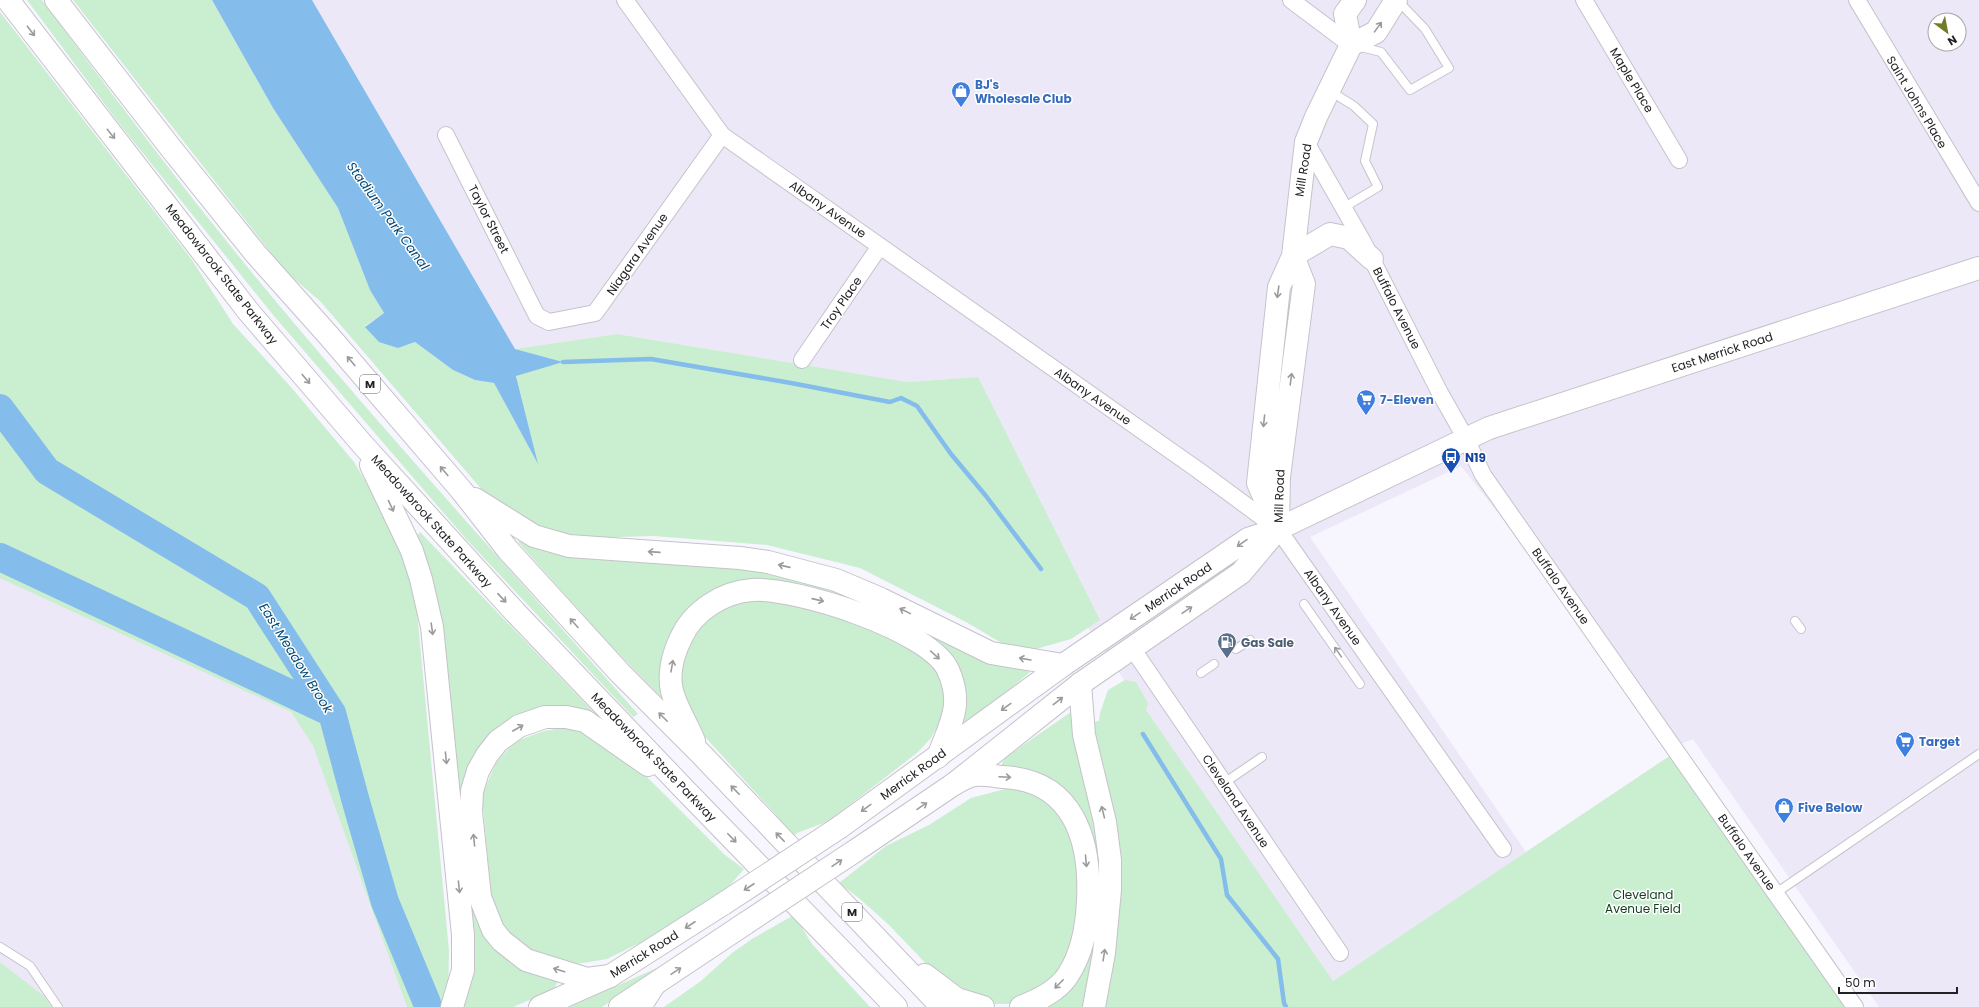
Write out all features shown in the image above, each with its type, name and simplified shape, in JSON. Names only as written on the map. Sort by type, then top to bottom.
[{"type":"main road","name":"Meadowbrook State Parkway","points":[[8,0],[248,311],[362,445],[516,612],[685,790],[896,1007]]},
{"type":"main road","name":"M","points":[[56,0],[170,147],[255,253],[329,336],[462,491],[508,550],[620,673],[701,754],[942,1007]]},
{"type":"main road","points":[[1355,0],[1345,14],[1351,45],[1376,32],[1397,0]]},
{"type":"main road","name":"Mill Road","points":[[1278,529],[1279,477],[1304,284],[1293,256],[1306,142],[1351,45]]},
{"type":"main road","points":[[1293,256],[1330,234],[1349,238],[1372,259]]},
{"type":"main road","name":"East Merrick Road","points":[[1466,439],[1489,428],[1585,396],[1979,268]]},
{"type":"main road","name":"Merrick Road","points":[[540,1007],[610,976],[840,827],[1063,665],[1248,539],[1278,529],[1466,439]]},
{"type":"main road","points":[[362,445],[412,551],[421,579],[432,627],[463,935],[463,970],[452,1007]]},
{"type":"main road","points":[[462,491],[534,536],[569,546],[740,558],[768,562],[810,572],[836,580],[881,599],[991,653],[1063,665]]},
{"type":"main road","name":"Merrick Road","points":[[620,1007],[954,784],[1080,684],[1241,573],[1278,529]]},
{"type":"main road","points":[[701,754],[672,691],[671,670],[676,649],[683,633],[694,618],[710,604],[728,595],[752,590],[777,591],[823,601],[852,610],[897,630],[935,654],[948,669],[956,692],[956,708],[938,757]]},
{"type":"main road","points":[[1080,684],[1084,735],[1105,822],[1110,860],[1110,890],[1104,953],[1094,1007]]},
{"type":"main road","points":[[610,976],[587,979],[526,960],[502,941],[493,930],[480,897],[471,812],[472,791],[478,771],[487,755],[498,741],[520,726],[545,717],[566,717],[585,721],[685,790]]},
{"type":"main road","points":[[954,784],[972,775],[1015,777],[1039,785],[1058,797],[1082,834],[1086,851],[1089,889],[1087,920],[1080,952],[1068,976],[1055,988],[1036,1001],[1021,1007]]},
{"type":"main road","points":[[881,943],[957,999],[983,1007]]},
{"type":"main road","points":[[858,968],[884,1007]]},
{"type":"main road","points":[[640,1007],[654,985]]},
{"type":"street","name":"Albany Avenue","points":[[625,0],[722,135],[1209,478],[1278,529],[1503,849]]},
{"type":"street","points":[[1291,0],[1351,45]]},
{"type":"street","name":"Maple Place","points":[[1584,0],[1679,160]]},
{"type":"street","name":"Saint Johns Place","points":[[1856,0],[1979,203]]},
{"type":"street","name":"Taylor Street","points":[[446,135],[531,304]]},
{"type":"street","name":"Niagara Avenue","points":[[531,304],[537,316],[550,322],[595,313],[722,135]]},
{"type":"street","name":"Buffalo Avenue","points":[[1306,142],[1372,259],[1440,394],[1466,439],[1483,475],[1855,1007]]},
{"type":"street","name":"Troy Place","points":[[802,360],[880,246]]},
{"type":"street","name":"Cleveland Avenue","points":[[1132,648],[1340,953]]},
{"type":"lane","points":[[1351,45],[1381,52],[1410,90],[1449,68],[1426,29],[1397,0]]},
{"type":"lane","points":[[1329,90],[1354,106],[1373,124],[1365,161],[1378,187],[1343,208]]},
{"type":"lane","points":[[1304,604],[1360,684]]},
{"type":"lane","points":[[1795,621],[1801,629]]},
{"type":"lane","points":[[1236,649],[1250,640]]},
{"type":"lane","points":[[1201,673],[1214,664]]},
{"type":"lane","points":[[1776,893],[1979,754]]},
{"type":"lane","points":[[1224,783],[1262,757]]},
{"type":"lane","points":[[0,947],[30,966],[58,1007]]},
{"type":"shaded area","points":[[312,0],[1979,0],[1979,1007],[1879,1007],[1693,739],[1681,744],[1461,466],[1310,537],[1526,852],[1333,981],[1082,619],[978,377],[907,382],[617,334],[515,349]]},
{"type":"shaded area","points":[[0,577],[291,712],[313,746],[407,1007],[51,1007],[44,996],[0,962]]},
{"type":"green space","points":[[27,0],[42,0],[160,157],[283,310],[414,463],[638,714],[633,717],[467,540],[274,316],[121,126]]},
{"type":"green space","points":[[73,0],[212,0],[273,108],[338,208],[370,290],[384,313],[365,326],[398,348],[415,342],[453,370],[475,380],[494,383],[537,462],[516,375],[562,362],[515,349],[617,334],[907,382],[978,377],[1100,620],[1071,639],[1036,649],[1005,645],[966,622],[860,568],[767,545],[654,536],[580,538],[528,526],[495,505],[320,301],[286,272]]},
{"type":"green space","points":[[0,12],[192,260],[233,324],[290,386],[354,462],[393,528],[414,580],[449,951],[448,999],[442,1007],[407,1007],[313,746],[291,712],[0,578]]},
{"type":"green space","points":[[420,532],[606,725],[501,728],[465,803],[506,956],[535,975],[559,980],[553,990],[513,1007],[458,1007],[467,985],[417,536]]},
{"type":"green space","points":[[523,538],[794,576],[829,586],[976,656],[1030,672],[967,726],[961,723],[952,664],[796,587],[707,599],[665,693],[660,696],[610,645],[518,542]]},
{"type":"green space","points":[[773,599],[836,618],[887,636],[910,646],[927,656],[938,667],[950,692],[944,714],[931,738],[918,752],[829,821],[797,833],[790,840],[777,816],[697,728],[678,678],[685,643],[707,616],[736,602]]},
{"type":"green space","name":"Cleveland Avenue Field","points":[[1125,680],[1136,682],[1148,703],[1146,710],[1333,981],[1671,755],[1846,1007],[1104,1007],[1120,887],[1116,819],[1101,765],[1092,722],[1099,721],[1100,713],[1108,690]]},
{"type":"green space","points":[[1071,712],[1103,861],[1087,1007],[1046,1007],[1084,968],[1086,826],[1002,768],[1002,763],[1006,757]]},
{"type":"green space","points":[[568,727],[583,729],[628,758],[725,855],[744,869],[718,899],[680,923],[607,959],[564,966],[535,959],[505,932],[492,910],[482,795],[496,763],[514,742],[544,731]]},
{"type":"green space","points":[[1009,788],[1029,789],[1063,813],[1079,849],[1082,896],[1075,952],[1053,985],[1015,1004],[989,1004],[935,973],[889,925],[860,899],[839,883],[886,846],[929,825],[971,798]]},
{"type":"green space","points":[[794,915],[812,944],[870,1007],[664,1007],[701,981],[732,953],[752,939]]},
{"type":"green space","points":[[0,962],[44,996],[51,1007],[0,1007]]},
{"type":"green space","points":[[670,962],[602,1007],[570,1007]]},
{"type":"water","name":"Stadium Park Canal","points":[[212,0],[312,0],[515,349],[563,362],[516,376],[538,464],[494,383],[475,380],[453,370],[415,342],[398,348],[379,342],[365,327],[384,313],[370,290],[338,208],[273,108]]},
{"type":"waterway","points":[[563,362],[651,359],[890,402],[901,398],[917,406],[951,454],[986,496],[1041,569]]},
{"type":"waterway","name":"East Meadow Brook","points":[[0,408],[47,471],[257,597],[332,713],[385,902],[427,1003]]},
{"type":"waterway","points":[[0,557],[332,713]]},
{"type":"waterway","points":[[1143,734],[1221,859],[1227,895],[1278,959],[1284,1003],[1286,1007]]},
{"type":"place","name":"BJ's Wholesale Club","points":[[961,108]]},
{"type":"place","name":"7-Eleven","points":[[1366,416]]},
{"type":"place","name":"N19","points":[[1451,474]]},
{"type":"place","name":"Gas Sale","points":[[1227,659]]},
{"type":"place","name":"Target","points":[[1905,758]]},
{"type":"place","name":"Five Below","points":[[1784,824]]}]
